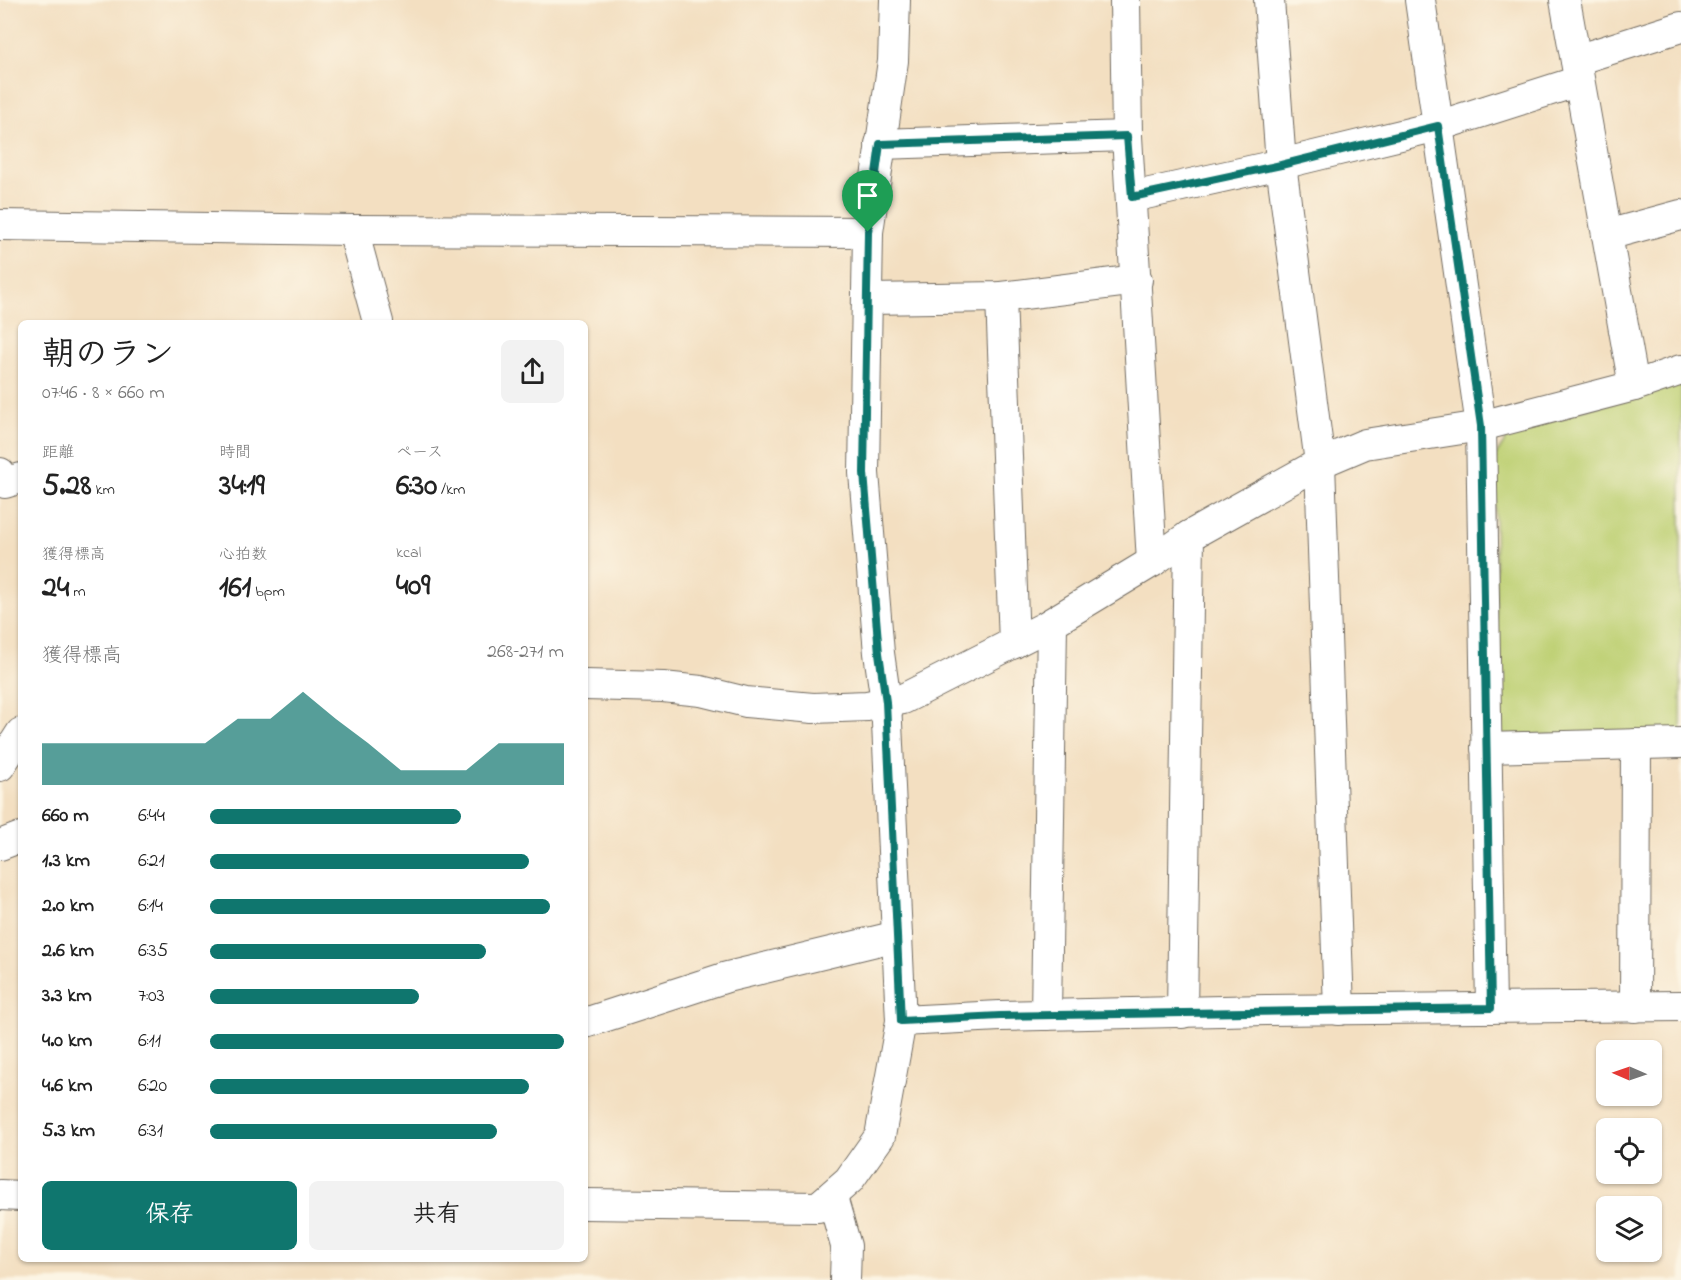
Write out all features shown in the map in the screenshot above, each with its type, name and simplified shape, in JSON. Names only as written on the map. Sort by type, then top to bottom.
[{"type":"street","points":[[588,1204],[818,1208],[832,1197],[860,1166],[880,1136],[901,1021],[886,702],[879,653],[864,473],[868,232],[893,61],[895,0]]},
{"type":"street","points":[[1125,0],[1127,136],[1152,562]]},
{"type":"street","points":[[1269,0],[1281,165],[1320,463],[1339,1010]]},
{"type":"street","points":[[1420,0],[1481,426],[1491,1008]]},
{"type":"street","points":[[1565,0],[1634,386]]},
{"type":"street","points":[[1132,197],[1281,165],[1438,126],[1681,27]]},
{"type":"street","points":[[880,144],[1127,136]]},
{"type":"street","points":[[1607,235],[1681,215]]},
{"type":"street","points":[[0,225],[353,230],[868,232]]},
{"type":"street","points":[[353,230],[377,320]]},
{"type":"street","points":[[868,299],[1001,297],[1137,280]]},
{"type":"street","points":[[1001,297],[1014,643]]},
{"type":"street","points":[[588,685],[663,687],[701,691],[746,702],[813,708],[867,706],[903,699],[1052,623],[1152,562],[1188,536],[1320,463],[1365,444],[1481,426],[1634,386],[1681,370]]},
{"type":"street","points":[[1182,1013],[1188,536]]},
{"type":"street","points":[[1046,1015],[1052,623]]},
{"type":"street","points":[[0,766],[18,738]]},
{"type":"street","points":[[1486,748],[1681,743]]},
{"type":"street","points":[[1635,1007],[1636,744]]},
{"type":"street","points":[[0,845],[18,838]]},
{"type":"street","points":[[588,1022],[727,977],[897,936]]},
{"type":"street","points":[[901,1021],[1046,1015],[1681,1006]]},
{"type":"street","points":[[0,1195],[18,1196]]},
{"type":"street","points":[[832,1197],[846,1246],[845,1280]]},
{"type":"green space","points":[[1681,383],[1681,734],[1496,735],[1495,457],[1513,428]]},
{"type":"route","points":[[1438,126],[1481,426],[1491,1008],[1266,1010],[1000,1016],[901,1021],[886,702],[879,653],[864,473],[868,232],[880,144],[1127,136],[1132,197],[1281,165],[1438,126]]}]
